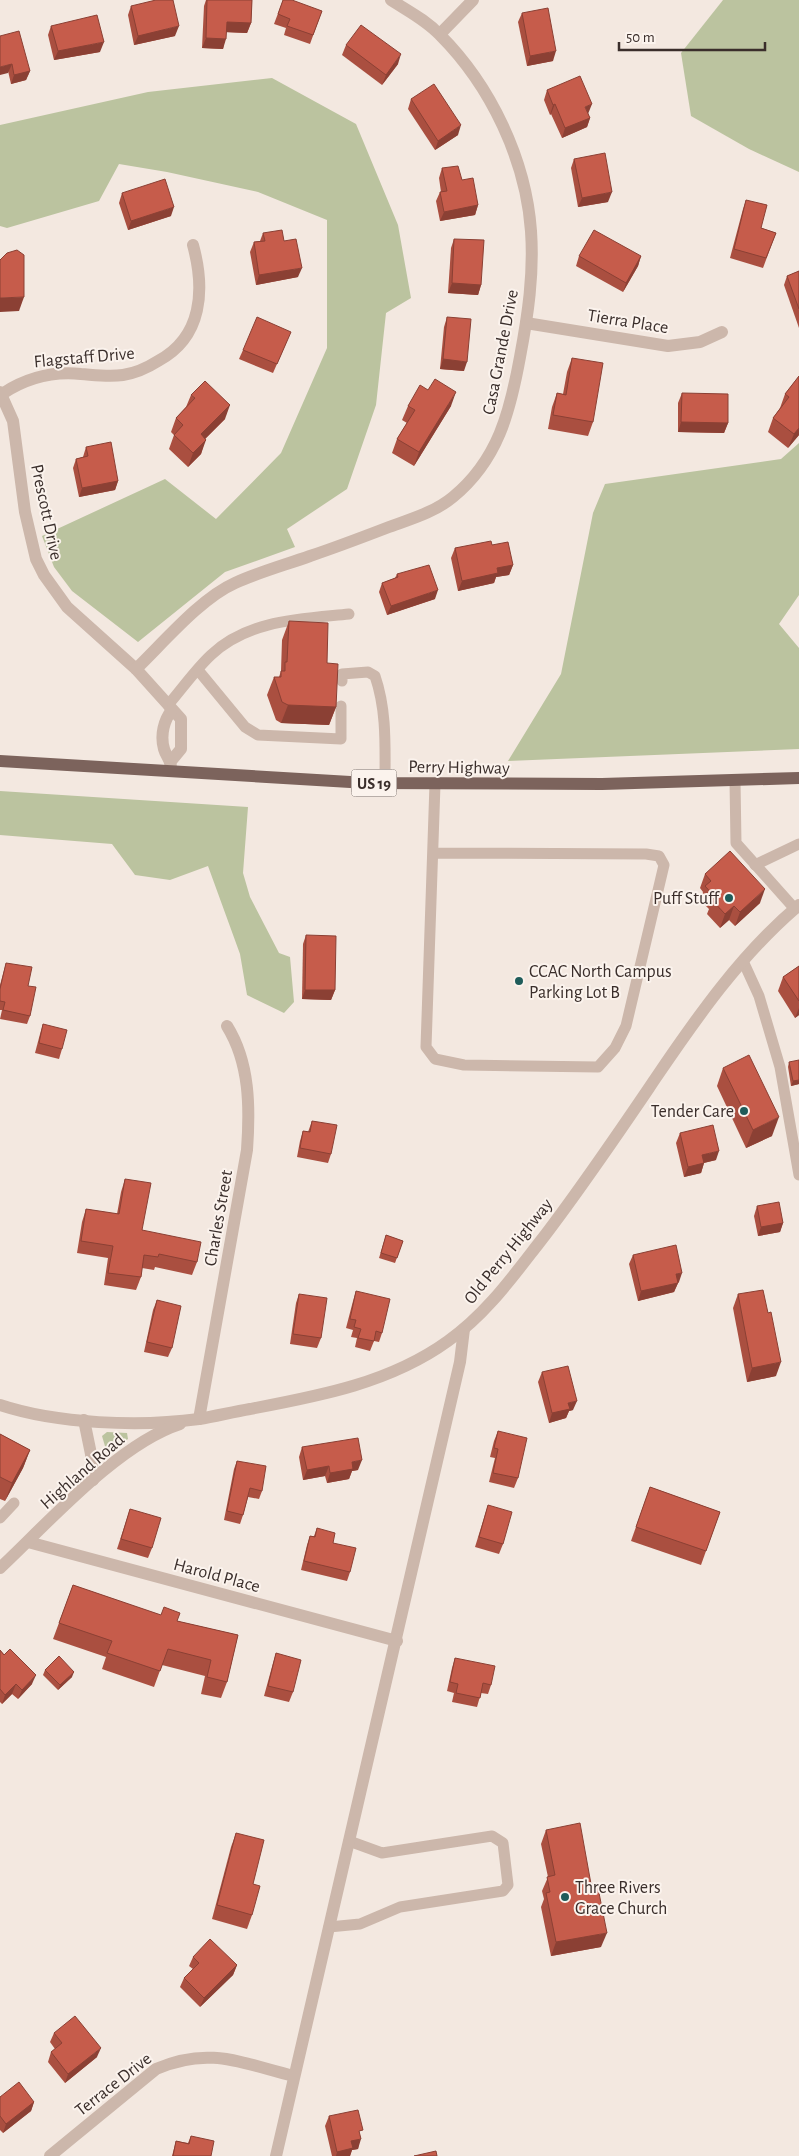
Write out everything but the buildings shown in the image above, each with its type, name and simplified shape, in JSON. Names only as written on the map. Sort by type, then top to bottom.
[{"type":"main road","name":"Perry Highway","points":[[0,761],[171,766],[385,783],[592,784],[799,778]]},
{"type":"street","name":"Casa Grande Drive","points":[[136,669],[205,603],[232,584],[418,516],[450,500],[463,489],[486,460],[506,420],[512,402],[531,292],[531,231],[521,175],[508,138],[487,97],[467,66],[440,34],[421,18],[391,0]]},
{"type":"street","points":[[440,34],[473,0]]},
{"type":"street","name":"Flagstaff Drive","points":[[1,393],[38,376],[78,373],[122,375],[142,370],[179,348],[191,330],[197,309],[199,278],[198,263],[193,245]]},
{"type":"street","name":"Tierra Place","points":[[526,323],[668,346],[700,342],[722,332]]},
{"type":"street","name":"Prescott Drive","points":[[1,393],[13,421],[25,512],[36,559],[54,591],[67,607],[136,669],[181,719],[181,749],[171,766]]},
{"type":"street","points":[[170,707],[164,721],[164,748],[171,766]]},
{"type":"street","name":"Old Perry Highway","points":[[0,1405],[33,1413],[84,1420],[151,1422],[199,1419],[338,1391],[364,1383],[415,1361],[448,1342],[495,1299],[550,1229],[699,1015],[743,961],[797,907]]},
{"type":"street","name":"Charles Street","points":[[199,1419],[248,1150],[249,1127],[246,1076],[234,1038],[227,1026]]},
{"type":"street","points":[[276,2156],[397,1641],[460,1362],[464,1329]]},
{"type":"street","name":"Highland Road","points":[[0,1568],[93,1480],[129,1451],[151,1437],[177,1425],[199,1419]]},
{"type":"street","points":[[84,1420],[91,1454],[93,1480]]},
{"type":"street","name":"Harold Place","points":[[28,1542],[397,1641]]},
{"type":"street","name":"Terrace Drive","points":[[50,2156],[156,2069],[176,2061],[193,2057],[212,2056],[294,2076]]},
{"type":"lane","points":[[170,707],[210,656],[232,638],[250,629],[292,620],[349,614]]},
{"type":"lane","points":[[198,670],[245,727],[258,735],[341,738],[341,706]]},
{"type":"lane","points":[[342,681],[342,674],[368,672],[375,676],[382,697],[385,729],[385,783]]},
{"type":"lane","points":[[735,781],[736,843],[797,907]]},
{"type":"lane","points":[[433,853],[646,854],[659,856],[664,865],[626,1026],[615,1048],[598,1067],[464,1066],[435,1059],[426,1048],[435,784]]},
{"type":"lane","points":[[755,865],[799,844]]},
{"type":"lane","points":[[743,961],[759,996],[780,1067],[799,1175]]},
{"type":"lane","points":[[0,1518],[14,1503]]},
{"type":"lane","points":[[329,1927],[360,1924],[400,1907],[503,1890],[508,1885],[503,1843],[492,1836],[382,1853],[349,1841]]},
{"type":"green space","points":[[723,0],[799,0],[799,172],[749,149],[691,116],[681,53]]},
{"type":"green space","points":[[272,78],[356,124],[398,225],[411,298],[386,313],[376,405],[347,489],[287,529],[295,547],[225,572],[138,642],[72,591],[54,567],[42,536],[165,479],[216,519],[281,453],[327,348],[327,220],[258,192],[167,172],[119,164],[99,201],[7,228],[0,226],[0,125],[148,92]]},
{"type":"green space","points":[[799,443],[799,595],[779,624],[799,648],[799,749],[508,761],[561,674],[593,513],[605,484],[781,459]]},
{"type":"green space","points":[[0,791],[248,807],[243,873],[250,897],[279,953],[290,957],[294,1002],[284,1013],[247,995],[240,954],[208,866],[170,880],[135,875],[112,844],[0,835]]},
{"type":"green space","points":[[107,1432],[127,1433],[128,1439],[107,1453],[102,1436]]},
{"type":"place","name":"Puff Stuff","points":[[729,898]]},
{"type":"place","name":"CCAC North Campus Parking Lot B","points":[[519,981]]},
{"type":"place","name":"Tender Care","points":[[744,1111]]},
{"type":"place","name":"Three Rivers Grace Church","points":[[565,1897]]}]
